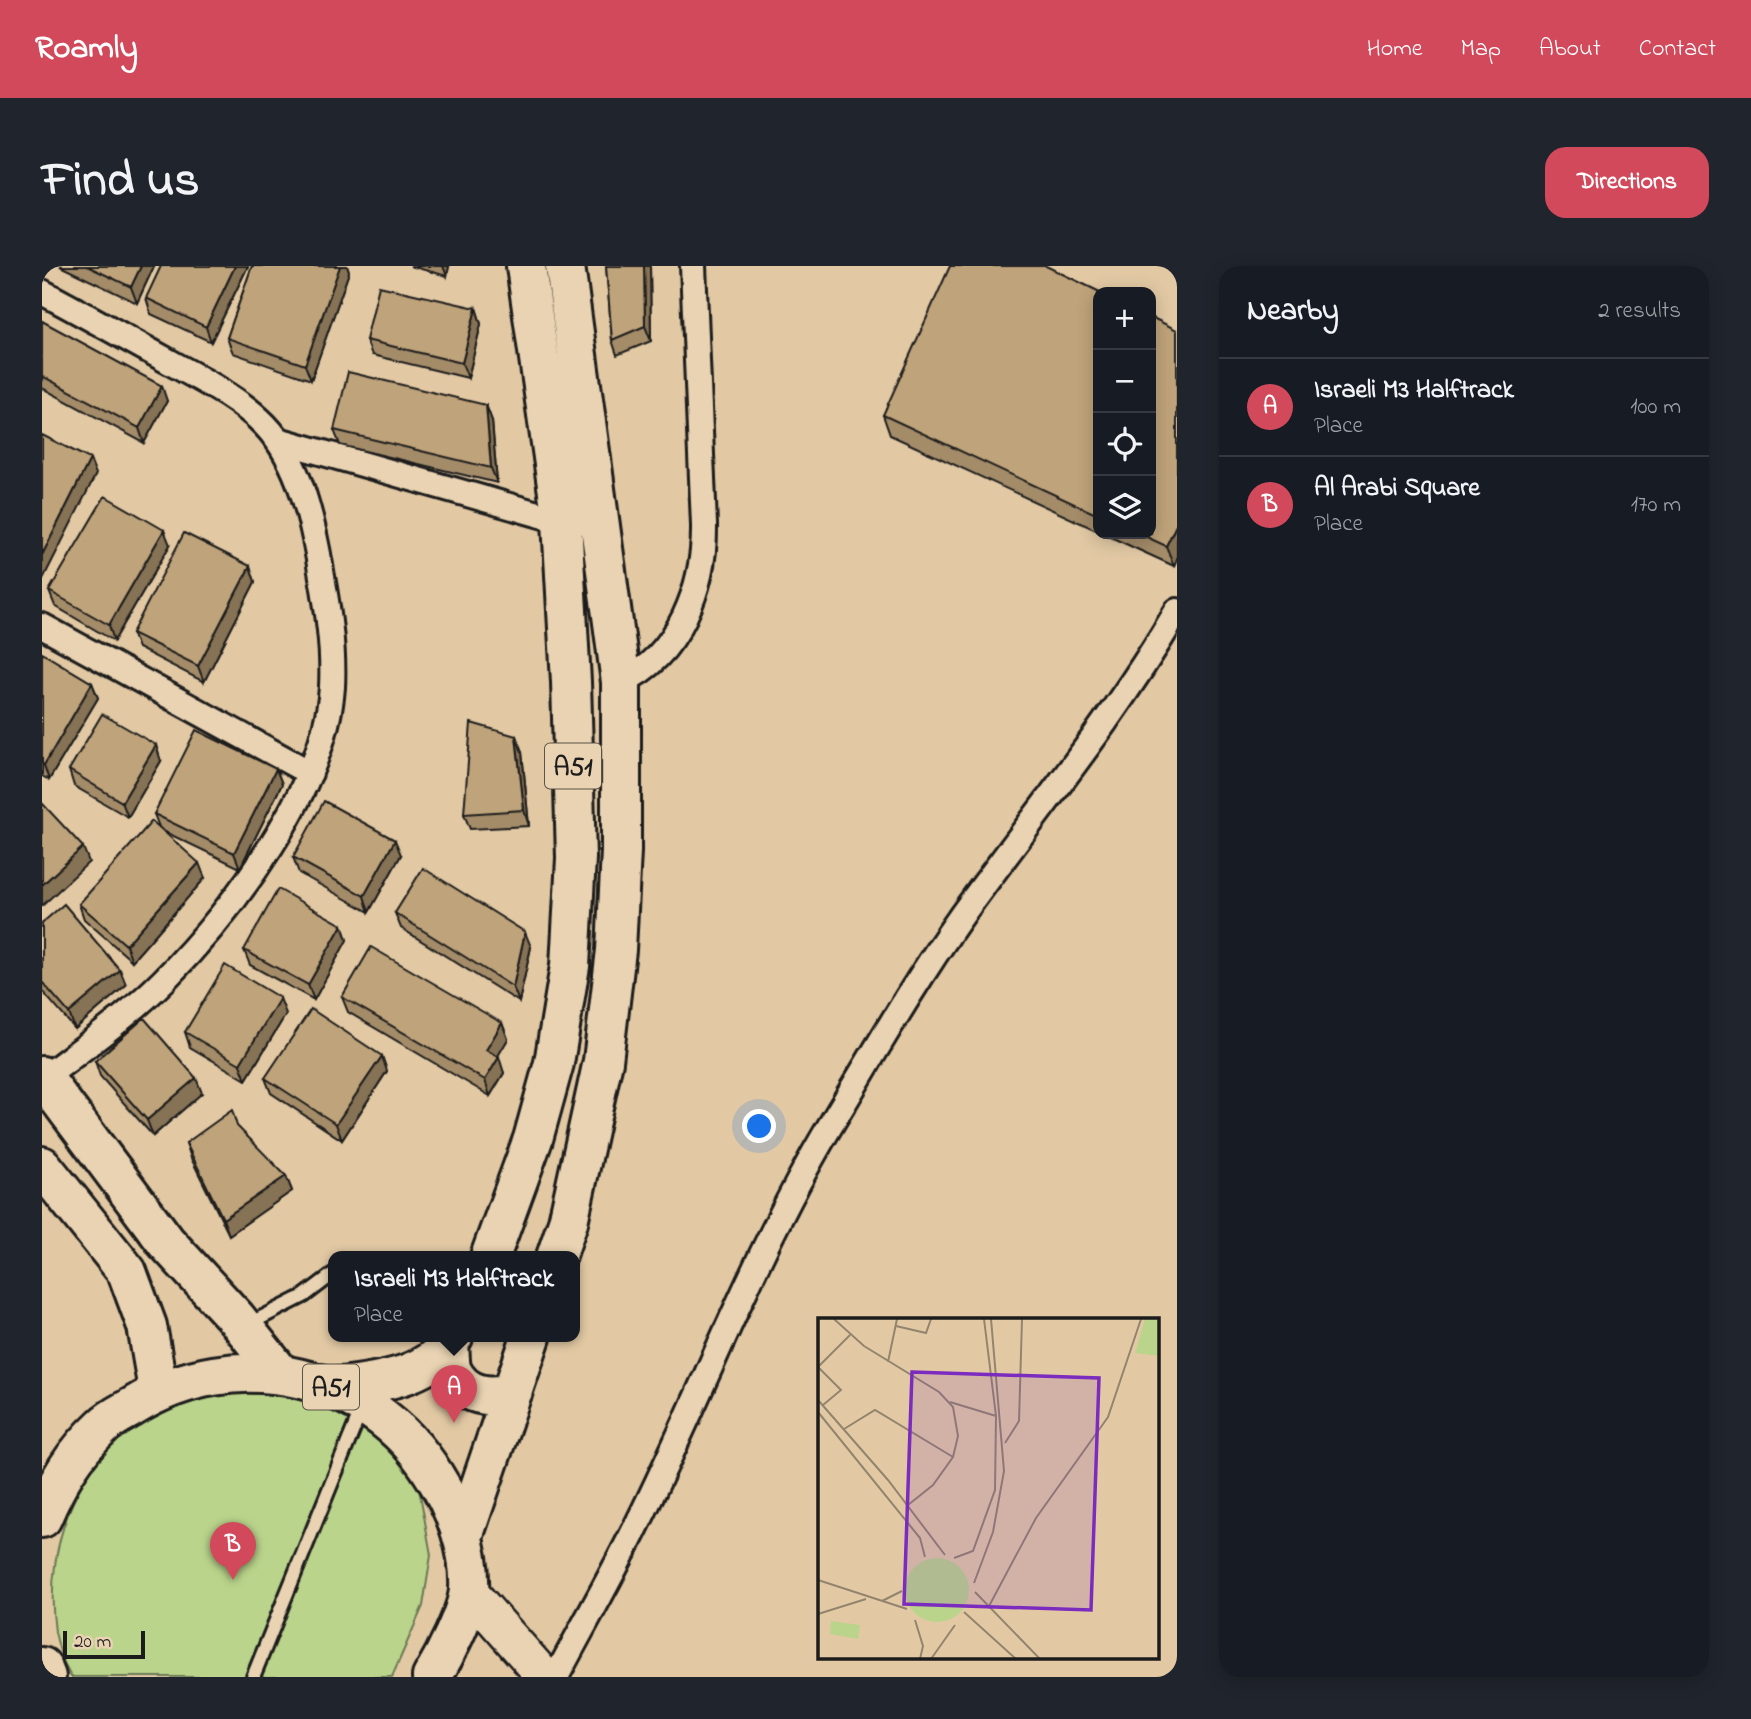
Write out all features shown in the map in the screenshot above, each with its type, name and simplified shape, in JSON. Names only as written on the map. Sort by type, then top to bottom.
[{"type":"main road","name":"A51","points":[[492,1251],[533,1139],[554,1063],[570,966],[576,858],[571,682],[562,521],[526,266]]},
{"type":"main road","name":"A51","points":[[558,1251],[568,1222],[603,1061],[615,950],[621,851],[621,682],[565,266]]},
{"type":"main road","points":[[43,1077],[166,1242],[243,1327],[280,1373]]},
{"type":"main road","points":[[42,1166],[127,1272],[147,1326],[159,1390]]},
{"type":"main road","name":"A51","points":[[349,1396],[398,1379],[428,1362],[449,1342]]},
{"type":"main road","points":[[451,1342],[451,1370],[462,1384],[478,1394],[496,1398],[513,1391]]},
{"type":"main road","name":"A51","points":[[463,1537],[529,1342]]},
{"type":"main road","name":"A51","points":[[42,1518],[61,1474],[103,1425],[159,1390],[197,1377],[238,1371],[280,1373],[349,1396],[396,1428],[424,1458],[445,1492],[463,1537],[469,1591],[432,1677]]},
{"type":"main road","points":[[469,1591],[545,1677]]},
{"type":"main road","points":[[42,1667],[46,1677]]},
{"type":"street","points":[[621,682],[645,669],[664,650],[683,622],[701,566],[704,525],[693,266]]},
{"type":"street","points":[[42,292],[212,386],[263,423],[278,440],[295,472],[317,548],[330,624],[332,689],[324,731],[310,774],[268,848],[194,947],[130,1010],[43,1077]]},
{"type":"street","points":[[278,440],[562,521]]},
{"type":"street","points":[[556,1677],[635,1529],[778,1216],[828,1130],[901,1007],[954,927],[1091,744],[1147,663],[1177,611]]},
{"type":"street","points":[[42,626],[310,774]]},
{"type":"lane","points":[[243,1327],[304,1296],[328,1278]]},
{"type":"lane","points":[[253,1677],[349,1396]]},
{"type":"green space","points":[[243,1389],[311,1399],[372,1432],[418,1483],[431,1555],[423,1606],[392,1677],[71,1677],[63,1661],[55,1632],[53,1597],[55,1562],[63,1528],[76,1496],[94,1466],[116,1440],[143,1419],[183,1400]]},
{"type":"building","points":[[87,266],[141,266],[131,287]]},
{"type":"building","points":[[161,266],[235,266],[206,327],[146,298]]},
{"type":"building","points":[[252,266],[340,266],[305,365],[227,338]]},
{"type":"building","points":[[606,266],[644,266],[645,326],[612,340]]},
{"type":"building","points":[[950,266],[1046,266],[1093,289],[1093,513],[883,415]]},
{"type":"building","points":[[379,286],[476,308],[462,363],[366,340]]},
{"type":"building","points":[[1156,320],[1177,330],[1177,523],[1166,546],[1151,539],[1156,539]]},
{"type":"building","points":[[42,321],[162,386],[139,428],[42,376]]},
{"type":"building","points":[[348,372],[486,405],[491,468],[334,430]]},
{"type":"building","points":[[42,435],[90,459],[42,555]]},
{"type":"building","points":[[105,496],[164,530],[109,625],[49,591]]},
{"type":"building","points":[[184,533],[250,566],[198,666],[132,633]]},
{"type":"building","points":[[42,653],[92,683],[44,765],[42,764]]},
{"type":"building","points":[[102,714],[156,745],[122,802],[69,770]]},
{"type":"building","points":[[471,723],[516,736],[524,810],[464,814]]},
{"type":"building","points":[[196,730],[276,769],[234,853],[154,814]]},
{"type":"building","points":[[324,801],[395,840],[364,896],[293,857]]},
{"type":"building","points":[[42,803],[83,847],[42,885]]},
{"type":"building","points":[[152,821],[199,863],[126,945],[79,904]]},
{"type":"building","points":[[423,868],[525,932],[513,987],[395,913]]},
{"type":"building","points":[[278,889],[342,925],[308,985],[244,950]]},
{"type":"building","points":[[64,904],[120,970],[69,1013],[42,982],[42,923]]},
{"type":"building","points":[[371,947],[502,1023],[486,1050],[499,1057],[485,1080],[342,997]]},
{"type":"building","points":[[225,965],[280,998],[240,1064],[185,1032]]},
{"type":"building","points":[[311,1009],[382,1056],[336,1124],[265,1078]]},
{"type":"building","points":[[144,1018],[196,1078],[147,1120],[95,1061]]},
{"type":"building","points":[[232,1110],[237,1126],[286,1176],[223,1219],[186,1143]]},
{"type":"place","name":"Israeli M3 Halftrack","points":[[454,1423]]},
{"type":"place","name":"Al Arabi Square","points":[[233,1580]]}]
